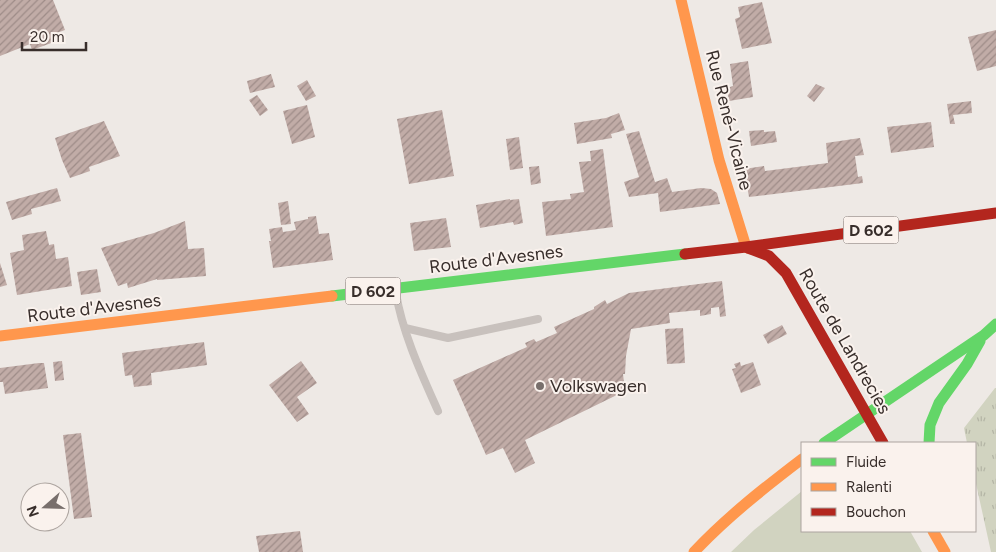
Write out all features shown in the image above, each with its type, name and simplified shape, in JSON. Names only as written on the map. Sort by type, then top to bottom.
[{"type":"main road","name":"Rue René-Vicaine","points":[[681,0],[719,160],[746,247]]},
{"type":"main road","name":"Route d'Avesnes","points":[[0,336],[746,247],[996,213]]},
{"type":"main road","name":"Route de Landrecies","points":[[746,247],[769,256],[786,273],[882,442]]},
{"type":"main road","points":[[825,442],[984,335],[996,324]]},
{"type":"main road","points":[[928,442],[930,425],[939,403],[967,364],[984,335]]},
{"type":"main road","points":[[694,552],[742,506],[801,460]]},
{"type":"main road","points":[[934,532],[945,552]]},
{"type":"main road","points":[[949,538],[953,552]]},
{"type":"lane","points":[[395,288],[409,342],[438,411]]},
{"type":"lane","points":[[405,328],[448,338],[538,319]]},
{"type":"green space","points":[[996,388],[996,552],[991,552],[976,484],[976,442],[967,442],[964,428]]},
{"type":"green space","points":[[801,492],[801,532],[911,532],[922,552],[731,552],[754,530]]},
{"type":"building","points":[[0,0],[53,0],[65,30],[51,35],[54,42],[32,50],[30,44],[0,56]]},
{"type":"building","points":[[762,2],[772,43],[742,49],[735,19],[740,17],[738,7]]},
{"type":"building","points":[[996,30],[996,66],[977,71],[968,37]]},
{"type":"building","points":[[748,61],[753,97],[729,101],[727,88],[733,86],[730,64]]},
{"type":"building","points":[[271,74],[275,87],[250,93],[247,81]]},
{"type":"building","points":[[307,80],[316,96],[306,101],[297,86]]},
{"type":"building","points":[[816,84],[825,88],[814,102],[807,96]]},
{"type":"building","points":[[257,95],[268,110],[260,116],[249,100]]},
{"type":"building","points":[[971,101],[972,113],[953,115],[955,124],[950,124],[947,104]]},
{"type":"building","points":[[307,105],[315,137],[292,144],[283,111]]},
{"type":"building","points":[[442,110],[454,176],[409,184],[397,119]]},
{"type":"building","points":[[619,113],[625,130],[611,134],[612,138],[577,144],[574,123],[606,118]]},
{"type":"building","points":[[104,121],[120,156],[89,167],[90,171],[70,178],[55,138]]},
{"type":"building","points":[[931,122],[934,147],[891,153],[887,127]]},
{"type":"building","points":[[764,130],[764,132],[775,131],[777,142],[751,146],[749,131]]},
{"type":"building","points":[[639,131],[655,182],[667,178],[672,192],[701,188],[711,189],[717,193],[720,204],[660,212],[658,193],[629,197],[624,182],[639,177],[626,134]]},
{"type":"building","points":[[519,137],[523,168],[510,170],[506,139]]},
{"type":"building","points":[[860,138],[864,155],[855,156],[858,177],[862,176],[863,183],[749,197],[744,169],[764,166],[765,171],[828,163],[826,143]]},
{"type":"building","points":[[603,149],[613,227],[546,236],[542,202],[571,199],[570,194],[584,192],[579,162],[591,161],[590,151]]},
{"type":"building","points":[[539,166],[541,183],[531,185],[529,167]]},
{"type":"building","points":[[57,188],[61,201],[31,209],[32,214],[12,220],[6,202]]},
{"type":"building","points":[[519,199],[523,223],[514,225],[513,222],[480,228],[476,205]]},
{"type":"building","points":[[288,201],[291,224],[281,225],[278,203]]},
{"type":"building","points":[[316,216],[319,234],[329,233],[333,260],[273,268],[269,229],[282,227],[283,232],[296,230],[294,222]]},
{"type":"building","points":[[446,218],[451,247],[414,251],[410,223]]},
{"type":"building","points":[[185,221],[188,249],[204,248],[206,276],[157,279],[128,288],[127,283],[118,286],[101,248],[154,233]]},
{"type":"building","points":[[46,231],[49,245],[54,244],[56,259],[68,257],[72,286],[17,295],[10,253],[24,250],[22,235]]},
{"type":"building","points":[[0,263],[7,285],[0,287]]},
{"type":"building","points":[[97,269],[101,292],[81,295],[77,272]]},
{"type":"building","name":"Volkswagen","points":[[722,281],[726,316],[720,317],[719,307],[711,308],[711,314],[700,316],[700,310],[669,313],[670,323],[631,329],[625,374],[623,374],[625,391],[525,440],[535,463],[515,473],[503,448],[486,455],[453,380],[527,347],[525,343],[534,339],[536,342],[557,333],[554,327],[594,309],[594,307],[605,300],[607,304],[629,293]]},
{"type":"building","points":[[782,325],[787,334],[768,344],[763,335]]},
{"type":"building","points":[[683,328],[685,363],[667,364],[665,329]]},
{"type":"building","points":[[204,342],[207,365],[151,373],[152,385],[134,387],[132,375],[125,376],[122,353]]},
{"type":"building","points":[[62,361],[64,380],[55,381],[53,362]]},
{"type":"building","points":[[301,361],[317,383],[297,397],[309,414],[297,422],[269,385]]},
{"type":"building","points":[[740,362],[741,366],[753,362],[761,385],[741,393],[732,369],[736,368],[734,364]]},
{"type":"building","points":[[44,363],[48,388],[5,394],[3,382],[0,382],[0,368]]},
{"type":"building","points":[[81,433],[92,517],[74,519],[63,435]]},
{"type":"building","points":[[300,531],[303,552],[259,552],[256,536]]},
{"type":"traffic: fast","points":[[332,296],[685,254]]},
{"type":"traffic: fast","points":[[825,442],[984,335],[996,324]]},
{"type":"traffic: fast","points":[[929,442],[930,425],[939,403],[967,364],[980,341]]},
{"type":"traffic: slow","points":[[681,0],[719,160],[746,247],[748,248]]},
{"type":"traffic: slow","points":[[0,336],[332,296]]},
{"type":"traffic: slow","points":[[694,552],[733,515],[801,460]]},
{"type":"traffic: slow","points":[[934,532],[945,552]]},
{"type":"traffic: jam","points":[[685,254],[996,213]]},
{"type":"traffic: jam","points":[[748,248],[769,256],[786,273],[882,442]]},
{"type":"place","name":"Volkswagen","points":[[540,386]]}]
